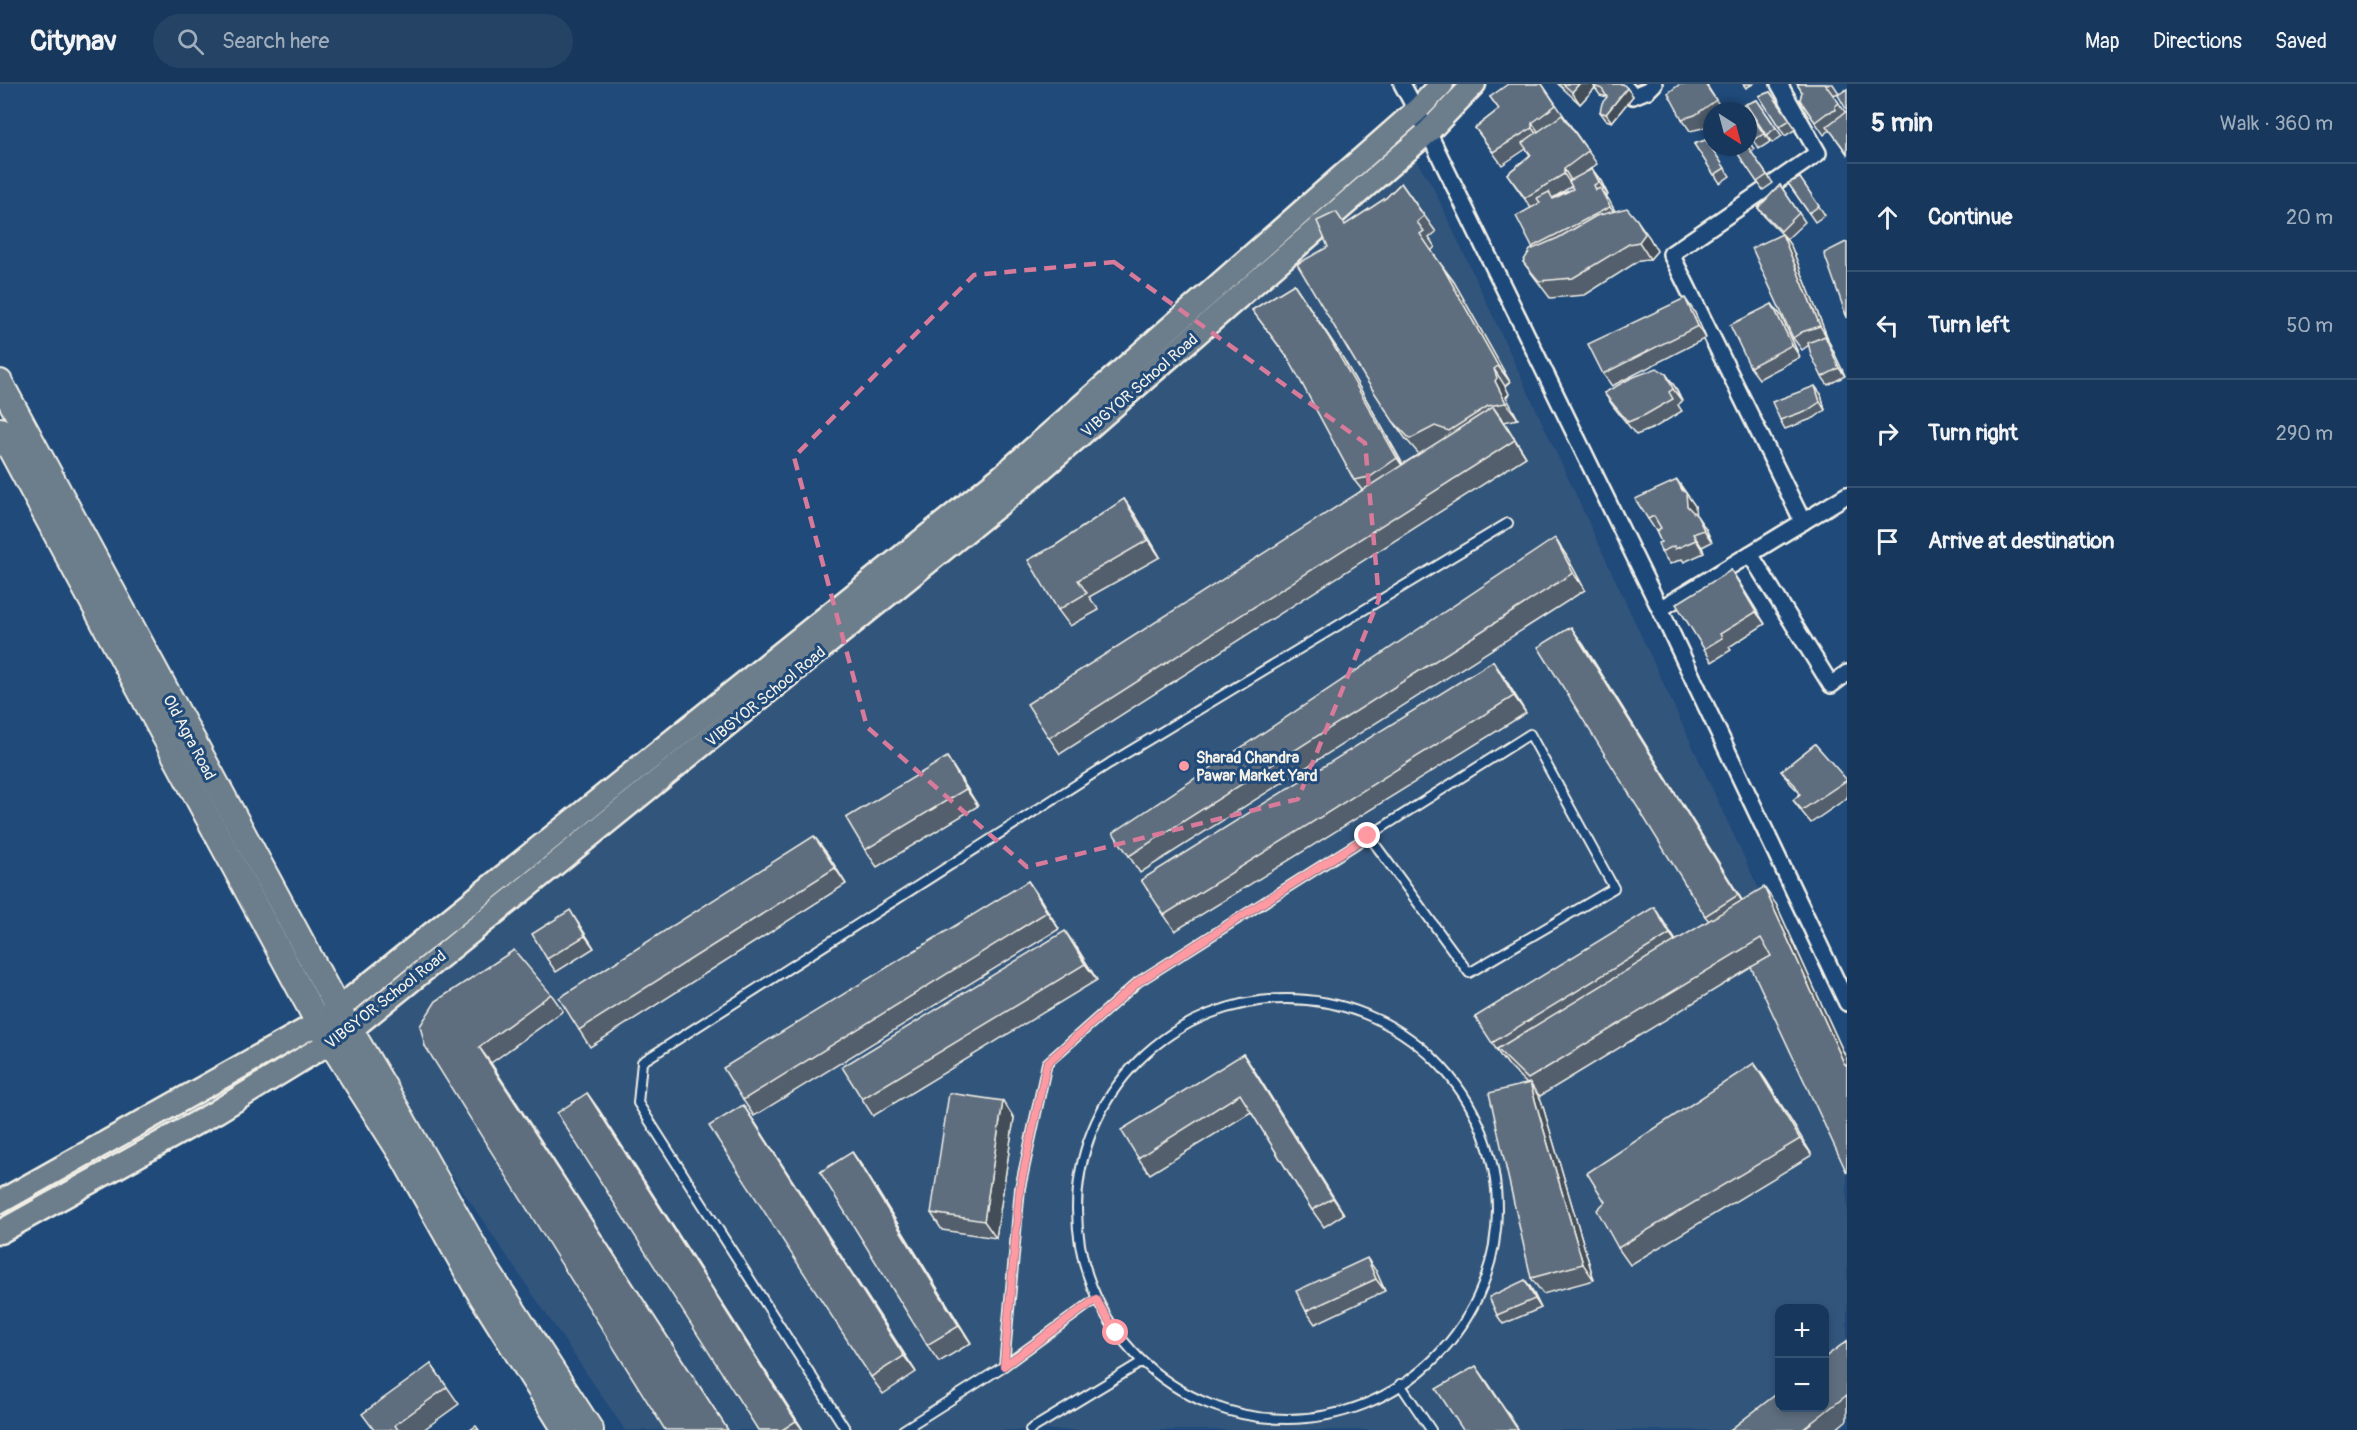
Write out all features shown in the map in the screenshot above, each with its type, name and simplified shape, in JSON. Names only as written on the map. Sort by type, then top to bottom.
[{"type":"highway","name":"Old Agra Road","points":[[0,382],[344,1020],[488,1271],[591,1430]]},
{"type":"highway","points":[[0,430],[324,1033],[400,1152],[475,1286],[565,1430]]},
{"type":"main road","name":"VIBGYOR School Road","points":[[344,1020],[1001,477],[1417,110],[1442,84]]},
{"type":"main road","name":"VIBGYOR School Road","points":[[0,1232],[216,1112],[344,1020],[1023,486],[1428,132],[1474,84]]},
{"type":"main road","name":"VIBGYOR School Road","points":[[0,1202],[324,1033]]},
{"type":"street","points":[[1402,84],[1428,132],[1660,609],[1847,1003]]},
{"type":"street","points":[[1622,84],[1633,96],[1648,90],[1654,84]]},
{"type":"street","points":[[1779,84],[1818,153],[1671,254],[1803,522]]},
{"type":"street","points":[[1660,609],[1847,495]]},
{"type":"street","points":[[1750,554],[1831,685],[1847,673]]},
{"type":"lane","points":[[846,1430],[638,1103],[642,1062],[1110,763],[1508,523]]},
{"type":"lane","points":[[1004,1366],[1020,1188],[1047,1063],[1138,982],[1368,836],[1530,734],[1614,888],[1469,973],[1368,836]]},
{"type":"lane","points":[[1279,998],[1331,1002],[1380,1019],[1423,1047],[1459,1084],[1483,1130],[1497,1180],[1497,1232],[1485,1282],[1461,1328],[1426,1366],[1383,1396],[1335,1414],[1283,1419],[1232,1412],[1184,1393],[1142,1362],[1116,1333],[1096,1299],[1080,1250],[1077,1198],[1086,1147],[1107,1100],[1140,1059],[1181,1028],[1228,1007],[1279,998]]},
{"type":"lane","points":[[903,1430],[1004,1366],[1096,1299]]},
{"type":"lane","points":[[1030,1430],[1142,1362]]},
{"type":"lane","points":[[1400,1384],[1431,1430]]},
{"type":"highlighted area","points":[[1114,262],[1365,443],[1379,599],[1298,799],[1027,867],[867,727],[794,457],[974,275]]},
{"type":"shaded area","name":"Sharad Chandra Pawar Market Yard","points":[[1412,154],[1432,185],[1847,1079],[1847,1406],[1814,1430],[625,1430],[373,1059],[370,1038],[372,1019]]},
{"type":"building","points":[[1508,84],[1542,84],[1556,105],[1532,123],[1532,128],[1493,152],[1475,128],[1499,109],[1490,97]]},
{"type":"building","points":[[1563,84],[1579,84],[1572,92]]},
{"type":"building","points":[[1596,84],[1623,84],[1627,88],[1606,114],[1600,112],[1602,103],[1607,97],[1602,89],[1594,86]]},
{"type":"building","points":[[1680,84],[1705,84],[1716,100],[1703,102],[1703,109],[1695,115],[1682,119],[1668,93]]},
{"type":"building","points":[[1797,84],[1825,84],[1839,103],[1835,106],[1836,110],[1827,113],[1815,122],[1800,100],[1802,92]]},
{"type":"building","points":[[1847,89],[1847,109],[1846,109],[1838,95]]},
{"type":"building","points":[[1770,92],[1790,120],[1779,127],[1759,96]]},
{"type":"building","points":[[1757,100],[1776,128],[1766,135],[1757,121],[1757,102],[1752,102]]},
{"type":"building","points":[[1847,111],[1847,153],[1827,126]]},
{"type":"building","points":[[1562,115],[1588,151],[1564,169],[1564,174],[1525,198],[1507,174],[1531,155],[1522,143]]},
{"type":"building","points":[[1757,124],[1764,134],[1757,138]]},
{"type":"building","points":[[1703,141],[1703,156],[1717,156],[1725,168],[1714,175],[1694,144]]},
{"type":"building","points":[[1739,156],[1754,156],[1767,175],[1757,182]]},
{"type":"building","points":[[1592,169],[1599,182],[1594,185],[1596,190],[1600,188],[1610,207],[1532,247],[1516,216],[1540,203],[1537,198],[1549,192],[1553,199],[1573,189],[1569,181]]},
{"type":"building","points":[[1800,178],[1819,206],[1809,213],[1788,183]]},
{"type":"building","points":[[1401,183],[1424,216],[1417,222],[1424,231],[1420,234],[1442,266],[1498,366],[1494,369],[1497,378],[1495,381],[1506,403],[1488,406],[1449,431],[1435,426],[1410,439],[1393,421],[1365,378],[1297,264],[1328,247],[1317,221],[1336,212],[1345,225],[1386,198]]},
{"type":"building","points":[[1780,185],[1799,213],[1781,231],[1758,208]]},
{"type":"building","points":[[1627,208],[1645,234],[1639,242],[1629,244],[1573,278],[1539,281],[1523,262],[1530,250],[1558,238],[1596,216]]},
{"type":"building","points":[[1782,234],[1820,326],[1802,332],[1793,338],[1752,248]]},
{"type":"building","points":[[1847,242],[1847,318],[1824,253]]},
{"type":"building","points":[[1294,284],[1328,336],[1397,458],[1370,477],[1354,480],[1288,358],[1252,310]]},
{"type":"building","points":[[1685,298],[1698,326],[1603,374],[1588,344]]},
{"type":"building","points":[[1772,304],[1792,345],[1750,367],[1730,325]]},
{"type":"building","points":[[1825,336],[1839,368],[1822,377],[1808,343]]},
{"type":"building","points":[[1657,368],[1666,374],[1673,389],[1669,392],[1673,399],[1628,422],[1604,393],[1631,378]]},
{"type":"building","points":[[1815,386],[1820,402],[1808,410],[1780,420],[1772,402]]},
{"type":"building","points":[[1493,407],[1515,440],[1049,738],[1027,704]]},
{"type":"building","points":[[1677,480],[1686,493],[1687,506],[1697,516],[1704,530],[1693,534],[1696,540],[1661,552],[1658,543],[1661,542],[1656,531],[1661,528],[1654,516],[1648,519],[1635,499]]},
{"type":"building","points":[[1124,499],[1148,540],[1078,580],[1087,593],[1058,610],[1028,560],[1056,545]]},
{"type":"building","points":[[1555,538],[1573,573],[1129,856],[1113,833]]},
{"type":"building","points":[[1731,570],[1756,612],[1720,634],[1722,638],[1704,649],[1676,604]]},
{"type":"building","points":[[1571,627],[1738,895],[1705,916],[1538,647]]},
{"type":"building","points":[[1493,661],[1514,696],[1164,915],[1141,880]]},
{"type":"building","points":[[1815,744],[1847,780],[1802,810],[1793,800],[1800,794],[1795,785],[1781,771]]},
{"type":"building","points":[[947,757],[966,789],[865,850],[846,818]]},
{"type":"building","points":[[814,836],[835,868],[579,1030],[559,998]]},
{"type":"building","points":[[1028,881],[1047,912],[743,1100],[723,1068]]},
{"type":"building","points":[[1764,887],[1847,1066],[1847,1173],[1751,967],[1771,956],[1761,938],[1528,1079],[1497,1049]]},
{"type":"building","points":[[1654,907],[1670,934],[1492,1043],[1475,1017]]},
{"type":"building","points":[[570,910],[585,936],[547,959],[532,934]]},
{"type":"building","points":[[1065,931],[1085,964],[862,1099],[842,1067]]},
{"type":"building","points":[[514,950],[551,994],[479,1047],[728,1430],[665,1430],[425,1046],[420,1026],[436,1001]]},
{"type":"building","points":[[1243,1054],[1333,1198],[1312,1210],[1240,1094],[1138,1158],[1121,1130]]},
{"type":"building","points":[[1754,1063],[1800,1139],[1618,1248],[1597,1210],[1605,1202],[1587,1173]]},
{"type":"building","points":[[1530,1083],[1583,1264],[1531,1278],[1489,1093]]},
{"type":"building","points":[[587,1093],[796,1421],[782,1430],[758,1430],[557,1113]]},
{"type":"building","points":[[949,1093],[1003,1101],[984,1221],[931,1213]]},
{"type":"building","points":[[743,1105],[904,1356],[871,1377],[709,1126]]},
{"type":"building","points":[[852,1152],[959,1326],[927,1345],[820,1172]]},
{"type":"building","points":[[1367,1258],[1376,1279],[1306,1311],[1296,1291]]},
{"type":"building","points":[[1525,1280],[1535,1299],[1497,1315],[1489,1297]]},
{"type":"building","points":[[1847,1341],[1847,1395],[1829,1409],[1829,1358],[1829,1354]]},
{"type":"building","points":[[431,1364],[447,1387],[395,1425],[398,1430],[374,1430],[362,1414]]},
{"type":"building","points":[[1476,1366],[1518,1430],[1463,1430],[1436,1389]]},
{"type":"building","points":[[1775,1395],[1775,1412],[1825,1412],[1802,1430],[1730,1430]]},
{"type":"place","name":"Sharad Chandra Pawar Market Yard","points":[[1184,766]]},
{"type":"route","points":[[1116,1333],[1096,1299],[1004,1366],[1020,1188],[1047,1063],[1138,982],[1368,836]]}]
